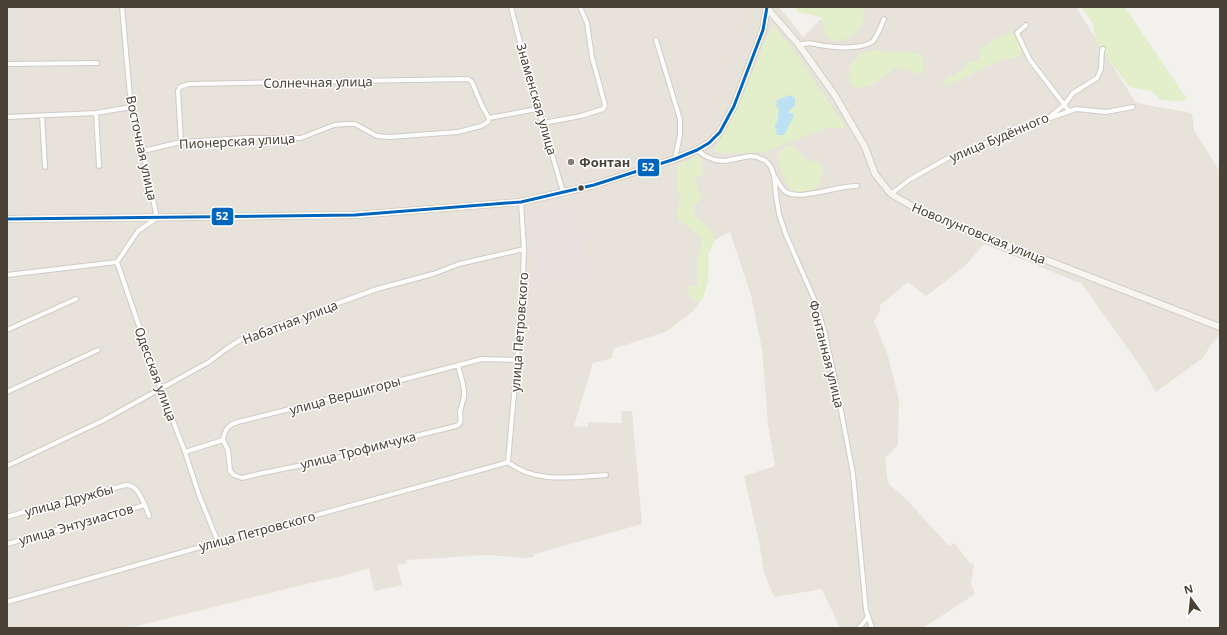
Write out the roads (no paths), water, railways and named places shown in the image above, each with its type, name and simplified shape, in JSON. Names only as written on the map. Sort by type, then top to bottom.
[{"type":"street","name":"Восточная улица","points":[[122,7],[131,107],[157,218]]},
{"type":"street","name":"Знаменская улица","points":[[511,7],[537,109],[543,123],[563,192]]},
{"type":"street","points":[[543,123],[581,116],[602,109],[605,105],[592,57],[587,23],[580,7]]},
{"type":"street","points":[[7,219],[355,215],[520,202],[594,185],[675,159],[697,150],[709,143],[720,132],[734,106],[763,30],[766,7]]},
{"type":"street","name":"Новолунговская улица","points":[[766,7],[799,45],[834,94],[865,148],[875,174],[891,194],[924,213],[1220,327]]},
{"type":"street","points":[[799,45],[813,42],[825,46],[837,47],[864,45],[873,41],[884,18]]},
{"type":"street","points":[[1026,25],[1017,33],[1030,60],[1069,111]]},
{"type":"street","points":[[656,40],[680,119],[680,134],[675,159]]},
{"type":"street","name":"улица Будённого","points":[[891,194],[909,180],[948,158],[1048,118],[1065,104],[1073,93],[1097,78],[1101,69],[1103,49]]},
{"type":"street","points":[[7,64],[97,63]]},
{"type":"street","name":"Солнечная улица","points":[[182,142],[178,91],[180,87],[189,84],[468,79],[472,82],[482,106],[489,118]]},
{"type":"street","points":[[7,117],[96,113],[131,107]]},
{"type":"street","points":[[1048,118],[1076,109],[1106,112],[1132,107]]},
{"type":"street","name":"Пионерская улица","points":[[142,151],[182,142],[247,138],[301,138],[330,126],[346,124],[354,124],[377,136],[390,137],[458,132],[481,126],[488,122],[489,118],[537,109]]},
{"type":"street","points":[[96,113],[99,166]]},
{"type":"street","points":[[42,116],[45,167]]},
{"type":"street","name":"Фонтанная улица","points":[[697,150],[705,156],[715,160],[725,161],[750,156],[762,158],[771,167],[786,236],[817,308],[824,330],[853,474],[868,617],[872,628]]},
{"type":"street","points":[[774,176],[785,191]]},
{"type":"street","points":[[775,191],[785,191],[793,194],[807,194],[857,186]]},
{"type":"street","name":"улица Петровского","points":[[7,602],[508,462],[522,302],[524,249],[520,202]]},
{"type":"street","points":[[7,275],[117,262],[138,231],[157,218]]},
{"type":"street","name":"Набатная улица","points":[[7,466],[96,424],[160,387],[209,362],[245,337],[377,290],[433,274],[459,264],[524,249]]},
{"type":"street","name":"Одесская улица","points":[[117,262],[160,387],[185,452],[199,496],[218,542]]},
{"type":"street","points":[[7,330],[76,298]]},
{"type":"street","points":[[7,392],[98,350]]},
{"type":"street","name":"улица Вершигоры","points":[[223,440],[226,429],[230,424],[482,359],[516,360]]},
{"type":"street","name":"улица Трофимчука","points":[[223,440],[228,450],[230,471],[234,475],[242,478],[263,472],[336,458],[363,449],[456,426],[460,424],[461,421],[460,412],[464,398],[464,391],[458,365]]},
{"type":"street","points":[[185,452],[223,440]]},
{"type":"street","points":[[508,462],[516,469],[533,475],[564,477],[606,475]]},
{"type":"street","name":"улица Энтузиастов","points":[[7,544],[144,505],[138,492],[131,485]]},
{"type":"street","name":"улица Дружбы","points":[[7,517],[40,507],[131,485]]},
{"type":"street","points":[[144,505],[149,516]]},
{"type":"street","points":[[859,628],[868,617]]},
{"type":"water","points":[[790,95],[795,98],[795,106],[789,110],[789,113],[793,113],[794,116],[784,135],[777,135],[775,125],[778,119],[779,110],[776,105],[777,100]]},
{"type":"place","name":"Фонтан","points":[[571,162]]}]
